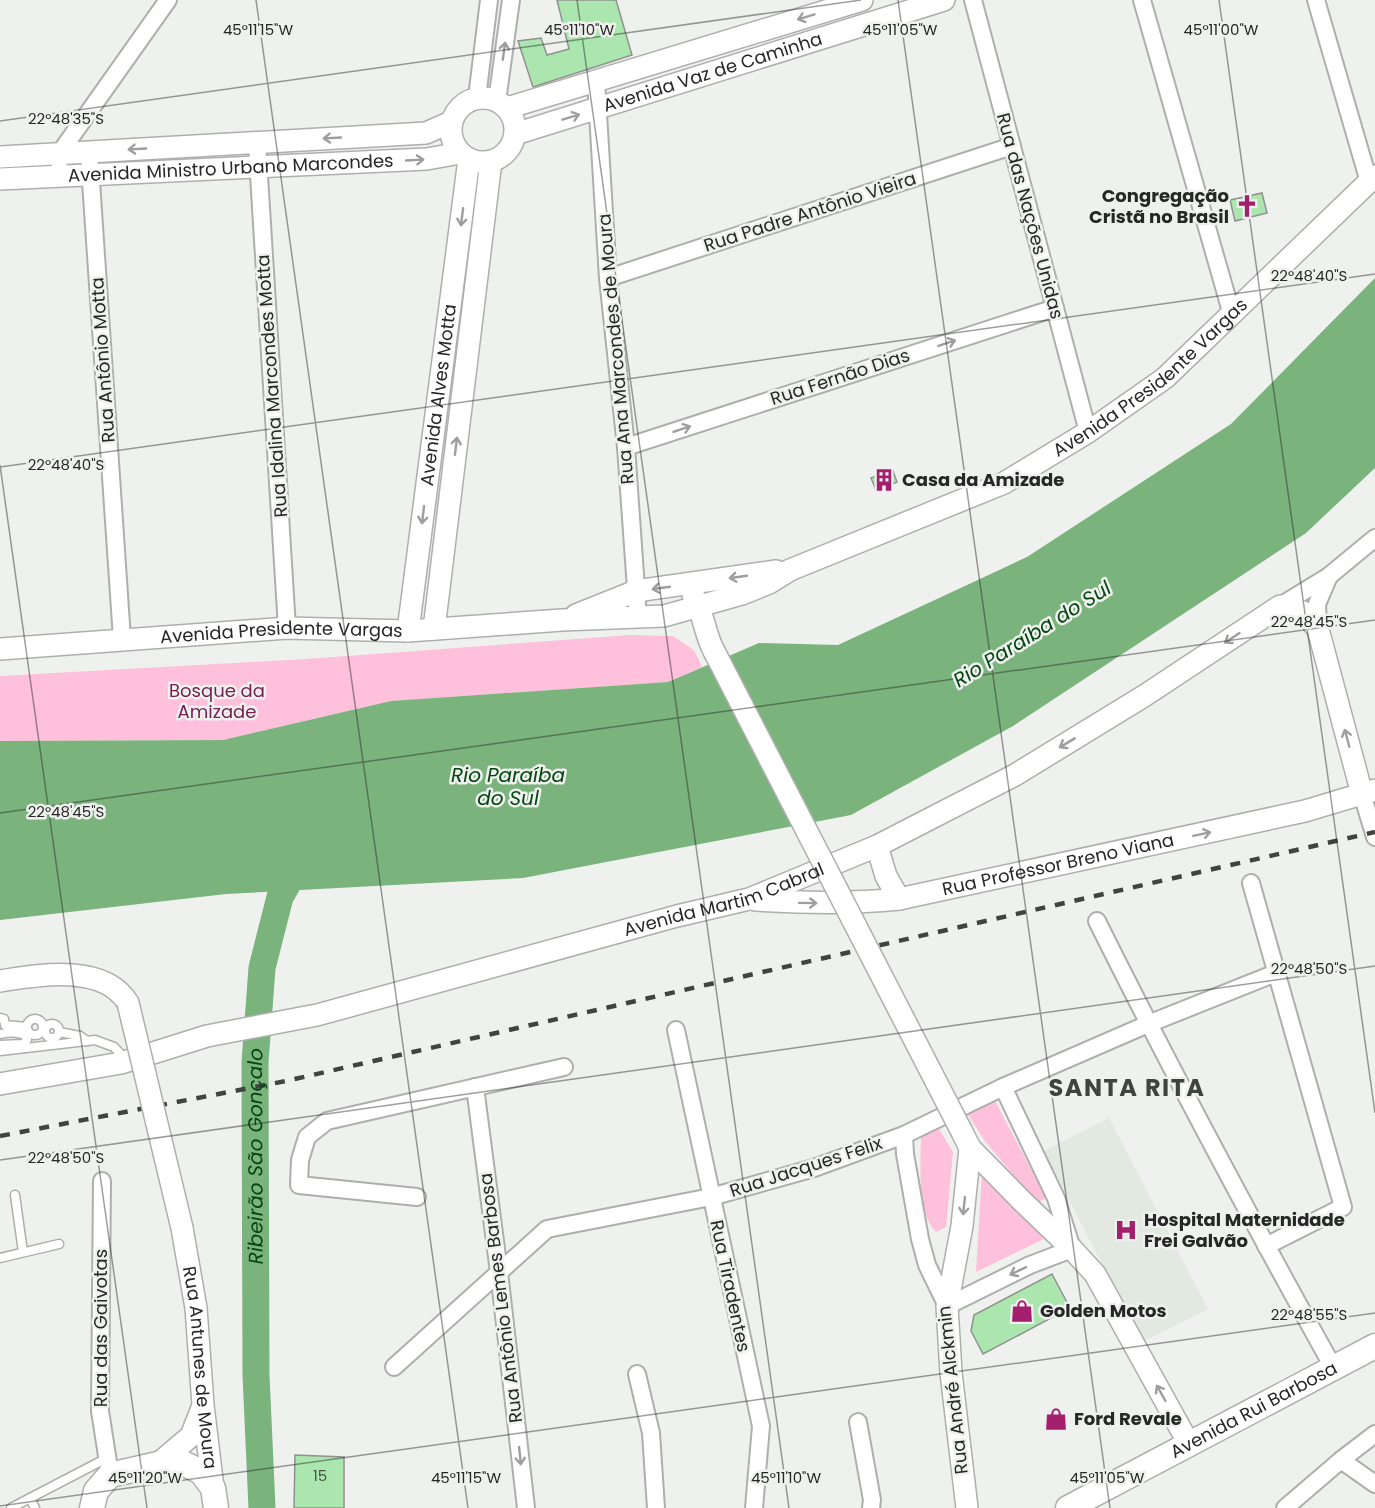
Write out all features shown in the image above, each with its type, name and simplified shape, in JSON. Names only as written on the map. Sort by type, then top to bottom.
[{"type":"main road","name":"Avenida Rui Barbosa","points":[[1068,1508],[1375,1346]]},
{"type":"main road","points":[[92,1508],[96,1491],[109,1466],[181,1462],[201,1472],[215,1498]]},
{"type":"street","points":[[61,178],[59,154],[168,0]]},
{"type":"street","points":[[489,0],[494,103]]},
{"type":"street","points":[[494,103],[511,0]]},
{"type":"street","name":"Avenida Vaz de Caminha","points":[[494,103],[596,81],[862,0]]},
{"type":"street","name":"Avenida Vaz de Caminha","points":[[515,134],[944,0]]},
{"type":"street","name":"Rua das Nações Unidas","points":[[973,0],[1088,432]]},
{"type":"street","points":[[1142,0],[1232,315]]},
{"type":"street","points":[[1316,0],[1372,179]]},
{"type":"street","name":"Rua Ana Marcondes de Moura","points":[[596,81],[608,278],[626,447],[639,618]]},
{"type":"street","points":[[467,102],[494,103],[512,118],[515,134],[511,146],[501,156],[491,161],[481,162],[465,156],[451,139],[451,122],[456,111],[467,102]]},
{"type":"street","name":"Avenida Ministro Urbano Marcondes","points":[[0,157],[426,133],[451,122]]},
{"type":"street","name":"Rua Idalina Marcondes Motta","points":[[256,143],[287,628]]},
{"type":"street","name":"Rua Padre Antônio Vieira","points":[[608,278],[1012,146]]},
{"type":"street","name":"Rua Antônio Motta","points":[[89,152],[122,639]]},
{"type":"street","name":"Avenida Ministro Urbano Marcondes","points":[[0,179],[61,178],[465,156]]},
{"type":"street","name":"Avenida Alves Motta","points":[[408,631],[440,389],[465,156]]},
{"type":"street","name":"Avenida Alves Motta","points":[[434,629],[491,161]]},
{"type":"street","name":"Avenida Presidente Vargas","points":[[0,649],[287,628],[408,631],[562,620],[639,618],[664,616],[742,594],[770,583],[790,570],[1004,483],[1088,432],[1165,378],[1372,179]]},
{"type":"street","name":"Rua Fernão Dias","points":[[626,447],[1055,308]]},
{"type":"street","points":[[440,389],[463,393]]},
{"type":"street","name":"Avenida Martim Cabral","points":[[0,1084],[127,1061],[207,1036],[317,1015],[677,916],[750,899],[878,846],[1015,776],[1144,696],[1329,576],[1375,538]]},
{"type":"street","name":"Avenida Presidente Vargas","points":[[562,620],[636,591],[790,570]]},
{"type":"street","points":[[1329,576],[1317,604],[1318,629],[1369,792],[1375,837]]},
{"type":"street","points":[[686,584],[700,606],[710,645],[966,1140],[1023,1202],[1072,1248],[1095,1274],[1189,1444]]},
{"type":"street","points":[[1280,606],[1303,612],[1318,629]]},
{"type":"street","points":[[664,616],[710,645]]},
{"type":"street","name":"Rua Professor Breno Viana","points":[[750,899],[805,903],[899,900],[1305,812],[1369,792]]},
{"type":"street","points":[[878,846],[886,876],[899,900]]},
{"type":"street","points":[[1251,883],[1343,1207],[1266,1246]]},
{"type":"street","points":[[1097,921],[1148,1024],[1334,1369]]},
{"type":"street","name":"Rua Jacques Felix","points":[[394,1367],[547,1229],[711,1197],[814,1168],[904,1135],[1003,1087],[1148,1024],[1276,973]]},
{"type":"street","name":"Rua Antunes de Moura","points":[[0,981],[38,976],[83,976],[112,985],[122,993],[128,1003],[182,1228],[196,1308],[215,1498]]},
{"type":"street","name":"Rua Tiradentes","points":[[676,1030],[761,1426],[754,1508]]},
{"type":"street","points":[[417,1197],[299,1185],[300,1160],[307,1137],[327,1121],[564,1067]]},
{"type":"street","points":[[1003,1087],[1056,1198],[1072,1248]]},
{"type":"street","name":"Rua Antônio Lemes Barbosa","points":[[475,1088],[526,1508]]},
{"type":"street","name":"Rua André Alckmin","points":[[904,1135],[905,1154],[920,1239],[927,1265],[947,1306],[951,1373],[967,1508]]},
{"type":"street","points":[[947,1306],[962,1226],[966,1140]]},
{"type":"street","name":"Rua das Gaivotas","points":[[102,1180],[100,1411],[109,1466]]},
{"type":"street","points":[[947,1306],[1030,1265],[1072,1248]]},
{"type":"street","points":[[637,1374],[651,1433],[656,1508]]},
{"type":"street","points":[[158,1464],[191,1436],[204,1404]]},
{"type":"street","points":[[858,1422],[872,1500],[871,1508]]},
{"type":"street","points":[[1285,1508],[1375,1434]]},
{"type":"street","points":[[1341,1460],[1375,1484]]},
{"type":"lane","points":[[0,1018],[4,1019],[5,1025],[27,1027],[31,1020],[37,1019],[42,1022],[44,1030],[46,1026],[53,1023],[58,1027],[59,1032],[80,1036],[87,1041]]},
{"type":"lane","points":[[0,1034],[9,1032],[24,1034],[27,1040],[23,1044],[0,1045]]},
{"type":"lane","points":[[0,1051],[95,1040],[114,1047],[127,1061]]},
{"type":"lane","points":[[15,1195],[23,1252]]},
{"type":"lane","points":[[0,1258],[59,1244]]},
{"type":"lane","points":[[11,1508],[109,1466]]},
{"type":"lane","points":[[30,1498],[35,1508]]},
{"type":"shaded area","name":"Hospital Maternidade Frei Galvão","points":[[1109,1118],[1208,1309],[1142,1342],[1044,1151]]},
{"type":"green space","name":"Bosque da Amizade","points":[[630,635],[673,636],[694,650],[702,667],[668,682],[391,701],[223,740],[0,741],[0,676],[306,659]]},
{"type":"green space","points":[[993,1097],[1046,1198],[1037,1203],[984,1140],[965,1110]]},
{"type":"green space","points":[[936,1124],[953,1152],[946,1227],[936,1232],[925,1212],[920,1171],[921,1133]]},
{"type":"green space","points":[[982,1172],[1044,1239],[976,1272]]},
{"type":"water","name":"Rio Paraíba do Sul","points":[[1375,278],[1375,468],[1306,533],[1013,726],[851,815],[523,878],[226,894],[0,920],[0,741],[223,740],[391,701],[668,682],[759,643],[838,645],[1027,557],[1231,424]]},
{"type":"building","points":[[557,0],[616,0],[632,55],[533,87],[518,41],[541,38],[547,55],[569,49]]},
{"type":"building","name":"Congregação Cristã no Brasil","points":[[1262,193],[1267,213],[1235,221],[1230,200]]},
{"type":"building","name":"Casa da Amizade","points":[[893,471],[897,482],[876,490],[871,478]]},
{"type":"building","name":"Golden Motos","points":[[1052,1274],[1070,1308],[983,1354],[971,1331],[974,1315]]},
{"type":"building","points":[[295,1455],[344,1457],[344,1508],[294,1508]]},
{"type":"waterway","name":"Ribeirão São Gonçalo","points":[[262,1508],[256,1375],[255,1062],[262,968],[280,897],[301,860]]},
{"type":"railway","points":[[0,1136],[286,1081],[1375,832]]},
{"type":"place","name":"Congregação Cristã no Brasil","points":[[1247,206]]},
{"type":"place","name":"Casa da Amizade","points":[[884,480]]},
{"type":"place","name":"Hospital Maternidade Frei Galvão","points":[[1126,1230]]},
{"type":"place","name":"Golden Motos","points":[[1022,1311]]},
{"type":"place","name":"Ford Revale","points":[[1056,1419]]},
{"type":"district","name":"SANTA RITA","points":[[1127,1088]]}]
